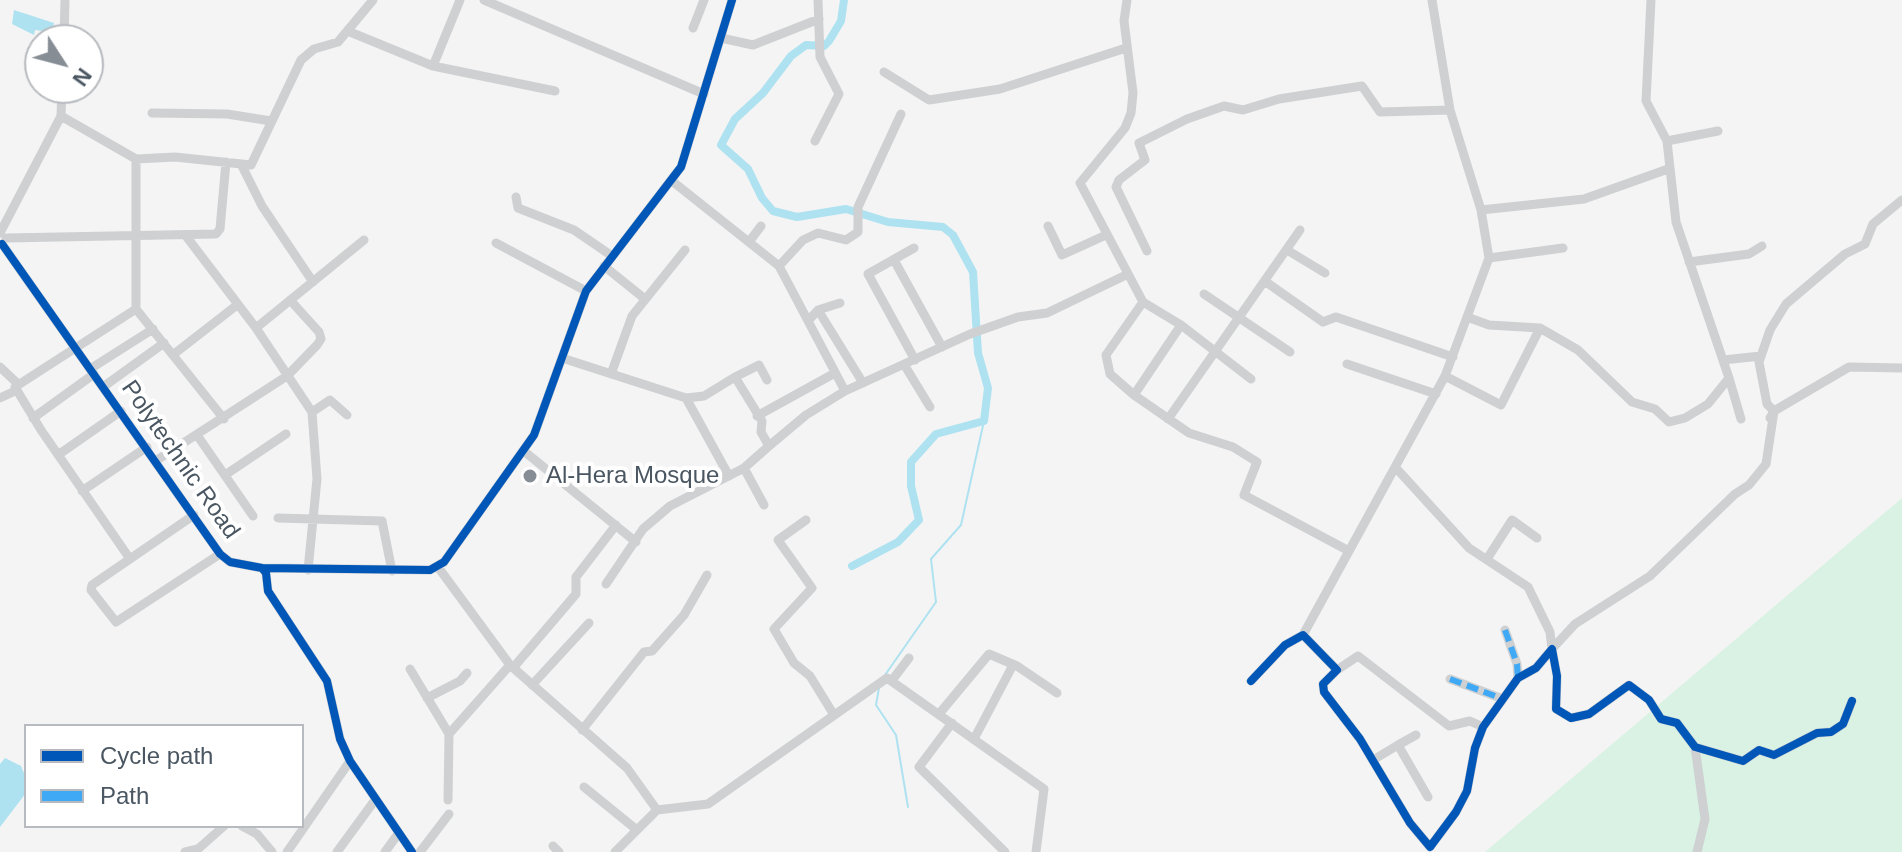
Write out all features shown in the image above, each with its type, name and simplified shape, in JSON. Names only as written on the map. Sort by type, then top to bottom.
[{"type":"street","points":[[64,24],[65,0]]},
{"type":"street","points":[[61,116],[136,159],[251,165],[258,157],[271,121],[301,60],[314,49],[338,42],[350,32],[373,0]]},
{"type":"street","points":[[433,66],[460,0]]},
{"type":"street","points":[[484,0],[704,94]]},
{"type":"street","points":[[693,28],[704,0]]},
{"type":"street","points":[[657,810],[627,768],[512,667],[438,567],[525,452],[586,291],[672,181],[688,155],[732,0]]},
{"type":"street","points":[[815,141],[839,94],[820,57],[818,0]]},
{"type":"street","points":[[1127,0],[1126,48],[1133,93],[1131,113],[1125,128],[1080,183],[1143,302],[1181,325],[1251,379]]},
{"type":"street","points":[[1251,681],[1285,645],[1303,635],[1445,376],[1489,258],[1481,210],[1450,110],[1432,0]]},
{"type":"street","points":[[1651,0],[1646,101],[1667,141],[1676,222],[1741,419]]},
{"type":"street","points":[[721,38],[753,45],[819,19]]},
{"type":"street","points":[[350,32],[433,66],[555,91]]},
{"type":"street","points":[[884,72],[929,100],[1000,89],[1126,48]]},
{"type":"street","points":[[1147,251],[1116,187],[1119,180],[1145,160],[1139,143],[1198,114],[1224,106],[1243,110],[1279,99],[1362,86],[1380,112],[1450,110]]},
{"type":"street","points":[[61,104],[61,116],[2,239],[186,236],[218,232],[226,162]]},
{"type":"street","points":[[152,113],[227,114],[271,121]]},
{"type":"street","points":[[779,266],[803,240],[818,233],[846,240],[858,232],[857,211],[901,114]]},
{"type":"street","points":[[1667,141],[1718,131]]},
{"type":"street","points":[[136,159],[139,236],[136,309],[224,419]]},
{"type":"street","points":[[241,164],[262,206],[313,282]]},
{"type":"street","points":[[1481,210],[1584,199],[1668,169]]},
{"type":"street","points":[[672,181],[779,266],[845,391]]},
{"type":"street","points":[[516,197],[518,208],[574,230],[612,256]]},
{"type":"street","points":[[1483,727],[1470,721],[1449,726],[1358,656],[1323,684],[1324,692],[1373,760],[1410,823],[1430,850],[1467,791],[1475,748],[1483,727],[1518,678],[1536,668],[1575,624],[1650,576],[1735,494],[1749,485],[1766,464],[1772,414],[1767,404],[1759,362],[1770,330],[1786,304],[1845,254],[1865,244],[1873,224],[1902,200]]},
{"type":"street","points":[[749,242],[761,226]]},
{"type":"street","points":[[1048,226],[1062,255],[1106,235]]},
{"type":"street","points":[[1168,419],[1300,230]]},
{"type":"street","points":[[186,236],[256,328],[312,412],[317,468],[308,570]]},
{"type":"street","name":"Polytechnic Road","points":[[2,239],[220,554],[242,566],[262,568],[392,571],[438,567]]},
{"type":"street","points":[[256,328],[364,240]]},
{"type":"street","points":[[496,243],[586,291]]},
{"type":"street","points":[[1689,262],[1749,254],[1762,246]]},
{"type":"street","points":[[914,248],[868,274],[915,360]]},
{"type":"street","points":[[1489,258],[1563,248]]},
{"type":"street","points":[[611,374],[632,316],[685,250]]},
{"type":"street","points":[[1287,250],[1325,273]]},
{"type":"street","points":[[894,260],[942,347]]},
{"type":"street","points":[[604,266],[645,299]]},
{"type":"street","points":[[606,584],[643,529],[670,506],[744,468],[806,415],[845,391],[970,334],[1018,317],[1047,313],[1126,275]]},
{"type":"street","points":[[1266,282],[1323,322],[1336,317],[1453,357]]},
{"type":"street","points":[[1204,294],[1290,352]]},
{"type":"street","points":[[157,460],[287,376],[321,339],[290,300]]},
{"type":"street","points":[[1143,302],[1106,355],[1110,374],[1134,395],[1189,433],[1233,447],[1257,462],[1244,495],[1349,551]]},
{"type":"street","points":[[808,321],[818,310],[840,303]]},
{"type":"street","points":[[174,354],[237,305]]},
{"type":"street","points":[[0,398],[136,309]]},
{"type":"street","points":[[818,310],[863,383]]},
{"type":"street","points":[[1467,317],[1489,325],[1540,328],[1578,350],[1632,402],[1655,409],[1669,422],[1685,418],[1708,404],[1729,378]]},
{"type":"street","points":[[1134,395],[1181,325]]},
{"type":"street","points":[[1445,376],[1501,405],[1540,328]]},
{"type":"street","points":[[33,418],[153,329]]},
{"type":"street","points":[[103,387],[164,343]]},
{"type":"street","points":[[1723,360],[1761,356]]},
{"type":"street","points":[[562,358],[686,398],[704,396],[759,365],[767,380]]},
{"type":"street","points":[[1347,364],[1436,394]]},
{"type":"street","points":[[905,366],[930,407]]},
{"type":"street","points":[[0,367],[130,559]]},
{"type":"street","points":[[1772,414],[1849,367],[1902,368]]},
{"type":"street","points":[[757,416],[835,373]]},
{"type":"street","points":[[735,377],[757,416],[769,446]]},
{"type":"street","points":[[686,398],[729,476]]},
{"type":"street","points":[[312,412],[330,400],[347,415]]},
{"type":"street","points":[[58,455],[121,411]]},
{"type":"street","points":[[225,475],[286,434]]},
{"type":"street","points":[[197,435],[253,516]]},
{"type":"street","points":[[82,491],[147,447]]},
{"type":"street","points":[[525,452],[636,542]]},
{"type":"street","points":[[744,468],[764,505]]},
{"type":"street","points":[[1396,468],[1448,528],[1528,587],[1550,632],[1557,676],[1556,709],[1571,718],[1589,714],[1629,685],[1649,700],[1661,719],[1677,723],[1695,747],[1705,819],[1697,852]]},
{"type":"street","points":[[194,515],[91,587],[116,622],[220,554]]},
{"type":"street","points":[[278,518],[382,521],[392,571]]},
{"type":"street","points":[[806,520],[778,540],[812,588],[774,629],[794,663],[810,676],[834,715]]},
{"type":"street","points":[[1487,559],[1512,520],[1537,538]]},
{"type":"street","points":[[449,734],[576,594],[576,577],[616,525]]},
{"type":"street","points":[[262,568],[266,573],[268,591],[327,681],[340,739],[350,761],[412,852]]},
{"type":"street","points":[[582,730],[644,652],[652,651],[684,615],[707,575]]},
{"type":"street","points":[[532,685],[576,641],[589,623]]},
{"type":"street","points":[[1505,630],[1517,664],[1518,678]]},
{"type":"street","points":[[1303,635],[1337,670]]},
{"type":"street","points":[[939,714],[989,654],[1057,693]]},
{"type":"street","points":[[615,852],[657,810],[708,804],[886,680],[909,658]]},
{"type":"street","points":[[974,739],[1013,665]]},
{"type":"street","points":[[410,669],[449,734],[448,800]]},
{"type":"street","points":[[427,698],[460,681],[467,673]]},
{"type":"street","points":[[1450,679],[1503,699]]},
{"type":"street","points":[[886,680],[1044,789],[1036,852]]},
{"type":"street","points":[[1695,747],[1743,761],[1759,750],[1774,755],[1843,724],[1852,701]]},
{"type":"street","points":[[952,723],[919,767],[1005,852]]},
{"type":"street","points":[[1373,760],[1416,735]]},
{"type":"street","points":[[1398,745],[1428,797]]},
{"type":"street","points":[[304,827],[350,761]]},
{"type":"street","points":[[584,787],[637,830]]},
{"type":"street","points":[[337,852],[375,800]]},
{"type":"street","points":[[420,852],[449,814]]},
{"type":"street","points":[[185,852],[198,849],[222,828]]},
{"type":"street","points":[[246,828],[257,834],[272,852]]},
{"type":"street","points":[[287,852],[304,828]]},
{"type":"street","points":[[385,852],[398,834]]},
{"type":"green space","points":[[1902,498],[1902,852],[1485,852]]},
{"type":"water","points":[[14,10],[54,23],[24,24],[24,30],[12,24]]},
{"type":"water","points":[[5,758],[21,766],[24,796],[0,827],[0,764]]},
{"type":"waterway","points":[[844,0],[841,21],[829,41],[824,46],[806,45],[791,56],[763,93],[735,119],[721,145],[748,169],[762,198],[773,211],[797,217],[846,209],[888,222],[943,227],[953,235],[973,272],[978,353],[988,388],[984,421],[936,434],[911,462],[911,486],[919,520],[898,542],[852,566]]},
{"type":"waterway","points":[[885,675],[936,602],[931,559],[961,525],[984,421]]},
{"type":"waterway","points":[[879,688],[876,705],[896,735],[908,807]]},
{"type":"marked path","points":[[1505,630],[1517,664],[1518,678]]},
{"type":"marked path","points":[[1450,679],[1503,699]]},
{"type":"cycle path","points":[[262,568],[430,570],[444,562],[534,435],[586,291],[681,167],[732,0]]},
{"type":"cycle path","points":[[2,244],[220,554],[230,562],[262,568],[266,573],[268,591],[327,681],[340,739],[350,761],[412,852]]},
{"type":"cycle path","points":[[1251,681],[1285,645],[1303,635],[1337,670],[1323,684],[1324,692],[1360,739],[1410,823],[1430,847],[1467,791],[1475,748],[1483,727],[1518,678],[1536,668],[1552,649],[1557,676],[1556,709],[1571,718],[1589,714],[1629,685],[1649,700],[1661,719],[1677,723],[1695,747],[1743,761],[1759,750],[1774,755],[1817,733],[1831,732],[1843,724],[1852,701]]},
{"type":"place","name":"Al-Hera Mosque","points":[[530,476]]}]
